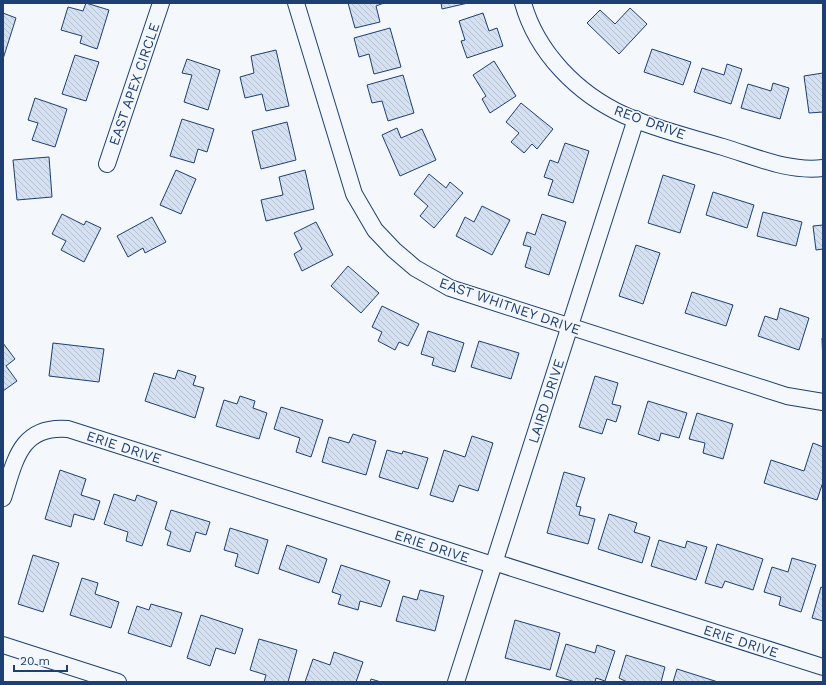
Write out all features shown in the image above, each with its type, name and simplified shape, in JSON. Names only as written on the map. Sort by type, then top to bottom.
[{"type":"street","name":"EAST APEX CIRCLE","points":[[107,164],[161,3]]},
{"type":"street","name":"EAST WHITNEY DRIVE","points":[[296,3],[354,194],[375,230],[394,250],[415,268],[450,288],[787,396],[823,402]]},
{"type":"street","name":"REO DRIVE","points":[[523,3],[538,38],[558,66],[578,86],[600,102],[636,119],[787,167],[823,168]]},
{"type":"street","name":"LAIRD DRIVE","points":[[456,682],[636,119]]},
{"type":"street","name":"ERIE DRIVE","points":[[3,498],[21,448],[30,438],[41,431],[54,428],[68,429],[493,565],[500,564],[823,668]]},
{"type":"street","points":[[3,645],[118,682]]},
{"type":"building","points":[[86,3],[109,10],[97,49],[80,43],[82,36],[61,30],[68,7],[83,11]]},
{"type":"building","points":[[348,3],[384,3],[376,6],[380,22],[355,28]]},
{"type":"building","points":[[441,3],[468,3],[442,9]]},
{"type":"building","points":[[630,8],[647,24],[619,54],[587,23],[600,10],[615,24]]},
{"type":"building","points":[[3,13],[16,18],[3,59]]},
{"type":"building","points":[[483,13],[489,31],[497,28],[503,46],[467,58],[461,41],[465,40],[459,21]]},
{"type":"building","points":[[390,28],[401,67],[374,74],[369,54],[359,57],[354,38]]},
{"type":"building","points":[[652,49],[691,62],[683,85],[644,72]]},
{"type":"building","points":[[276,50],[289,106],[266,111],[262,94],[245,98],[240,77],[254,73],[251,56]]},
{"type":"building","points":[[75,55],[99,62],[86,101],[62,94]]},
{"type":"building","points":[[187,59],[220,70],[208,110],[184,102],[192,75],[182,73]]},
{"type":"building","points":[[494,61],[516,96],[490,113],[482,99],[486,96],[473,75]]},
{"type":"building","points":[[727,64],[742,69],[731,104],[694,92],[702,68],[724,75]]},
{"type":"building","points":[[823,73],[823,112],[809,113],[804,76]]},
{"type":"building","points":[[403,75],[414,113],[388,121],[382,101],[372,103],[367,85]]},
{"type":"building","points":[[773,83],[789,88],[780,119],[741,108],[748,84],[771,91]]},
{"type":"building","points":[[35,98],[67,109],[55,147],[32,140],[38,123],[28,120]]},
{"type":"building","points":[[521,103],[553,129],[537,149],[532,144],[524,153],[511,142],[519,133],[506,122]]},
{"type":"building","points":[[182,119],[214,129],[207,152],[198,149],[194,163],[170,156]]},
{"type":"building","points":[[287,122],[296,160],[261,169],[252,131]]},
{"type":"building","points":[[397,128],[401,138],[422,129],[436,160],[400,176],[382,135]]},
{"type":"building","points":[[565,143],[589,151],[573,203],[548,195],[553,180],[544,177],[550,160],[558,163]]},
{"type":"building","points":[[49,157],[52,197],[17,200],[13,160]]},
{"type":"building","points":[[176,170],[196,179],[181,214],[160,205]]},
{"type":"building","points":[[305,170],[314,209],[266,221],[261,200],[283,195],[279,177]]},
{"type":"building","points":[[429,174],[446,188],[450,182],[463,193],[434,228],[420,216],[428,206],[414,194]]},
{"type":"building","points":[[663,175],[695,185],[680,233],[648,223]]},
{"type":"building","points":[[713,192],[754,205],[747,228],[706,215]]},
{"type":"building","points":[[482,206],[510,220],[492,255],[456,236],[465,217],[474,222]]},
{"type":"building","points":[[763,212],[802,222],[796,246],[757,236]]},
{"type":"building","points":[[62,214],[84,225],[86,221],[101,228],[84,262],[61,250],[66,241],[52,234]]},
{"type":"building","points":[[542,214],[566,222],[549,275],[525,267],[531,247],[523,245],[527,232],[535,235]]},
{"type":"building","points":[[152,217],[166,242],[145,253],[143,248],[128,257],[117,236]]},
{"type":"building","points":[[316,222],[333,255],[302,271],[294,254],[302,249],[294,233]]},
{"type":"building","points":[[823,225],[823,249],[816,250],[813,226]]},
{"type":"building","points":[[636,245],[660,253],[643,304],[619,296]]},
{"type":"building","points":[[348,266],[379,293],[361,313],[331,286]]},
{"type":"building","points":[[692,292],[733,305],[726,326],[685,313]]},
{"type":"building","points":[[382,306],[419,324],[408,346],[399,342],[395,350],[378,341],[382,332],[372,327]]},
{"type":"building","points":[[780,308],[809,318],[799,350],[758,336],[765,316],[777,320]]},
{"type":"building","points":[[428,331],[464,343],[455,372],[432,365],[434,358],[421,354]]},
{"type":"building","points":[[822,338],[823,338],[823,365]]},
{"type":"building","points":[[479,341],[519,353],[511,379],[471,367]]},
{"type":"building","points":[[3,343],[15,359],[6,366],[17,381],[3,391]]},
{"type":"building","points":[[53,343],[104,349],[99,382],[49,376]]},
{"type":"building","points":[[178,370],[196,376],[193,385],[204,388],[195,418],[145,401],[154,373],[175,379]]},
{"type":"building","points":[[595,376],[618,383],[612,404],[621,406],[616,422],[607,419],[602,434],[579,427]]},
{"type":"building","points":[[240,396],[255,401],[253,408],[267,413],[259,439],[216,426],[224,400],[237,404]]},
{"type":"building","points":[[648,401],[687,413],[679,438],[661,433],[659,441],[638,434]]},
{"type":"building","points":[[281,407],[323,420],[311,457],[296,452],[300,438],[274,429]]},
{"type":"building","points":[[697,413],[733,424],[723,459],[703,453],[705,443],[689,439]]},
{"type":"building","points":[[353,434],[376,441],[366,475],[322,462],[329,437],[349,443]]},
{"type":"building","points":[[472,436],[493,443],[478,491],[459,485],[453,502],[430,495],[444,450],[465,457]]},
{"type":"building","points":[[813,443],[823,447],[823,482],[817,500],[764,483],[771,460],[804,471]]},
{"type":"building","points":[[387,450],[402,454],[403,451],[428,458],[418,489],[379,477]]},
{"type":"building","points":[[60,470],[86,479],[81,495],[100,501],[94,520],[74,514],[71,527],[45,519]]},
{"type":"building","points":[[564,472],[585,478],[576,506],[581,507],[579,515],[595,519],[588,544],[547,533]]},
{"type":"building","points":[[114,494],[135,501],[137,495],[157,502],[142,546],[126,541],[128,532],[104,524]]},
{"type":"building","points":[[171,510],[210,522],[206,535],[196,532],[190,552],[167,545],[171,532],[165,529]]},
{"type":"building","points":[[609,514],[637,523],[634,532],[650,537],[642,563],[598,549]]},
{"type":"building","points":[[230,528],[268,540],[258,574],[235,566],[238,554],[224,550]]},
{"type":"building","points":[[659,540],[685,548],[687,541],[707,547],[696,580],[651,566]]},
{"type":"building","points":[[717,544],[763,559],[753,590],[725,581],[722,588],[705,583]]},
{"type":"building","points":[[287,545],[327,559],[319,583],[279,569]]},
{"type":"building","points":[[33,555],[59,563],[43,612],[18,604]]},
{"type":"building","points":[[792,558],[816,565],[801,612],[779,605],[781,597],[764,592],[772,567],[788,572]]},
{"type":"building","points":[[341,565],[390,581],[381,607],[360,601],[358,610],[338,604],[341,595],[332,592]]},
{"type":"building","points":[[82,578],[98,583],[95,594],[119,602],[111,628],[70,615]]},
{"type":"building","points":[[821,587],[823,588],[823,621],[812,618]]},
{"type":"building","points":[[420,590],[444,596],[435,631],[396,621],[403,596],[417,600]]},
{"type":"building","points":[[151,604],[182,613],[171,647],[128,633],[137,606],[149,610]]},
{"type":"building","points":[[201,615],[243,629],[235,654],[216,648],[210,666],[187,658]]},
{"type":"building","points":[[515,620],[560,633],[550,670],[505,658]]},
{"type":"building","points":[[259,639],[297,650],[288,682],[264,682],[266,675],[250,670]]},
{"type":"building","points":[[566,644],[595,653],[597,645],[615,651],[605,681],[596,678],[595,682],[575,682],[556,676]]},
{"type":"building","points":[[334,652],[363,662],[356,682],[305,682],[313,659],[330,665]]},
{"type":"building","points":[[626,655],[665,667],[661,682],[627,682],[619,678]]},
{"type":"building","points":[[677,669],[718,682],[673,682]]},
{"type":"building","points":[[371,679],[381,682],[370,682]]}]
